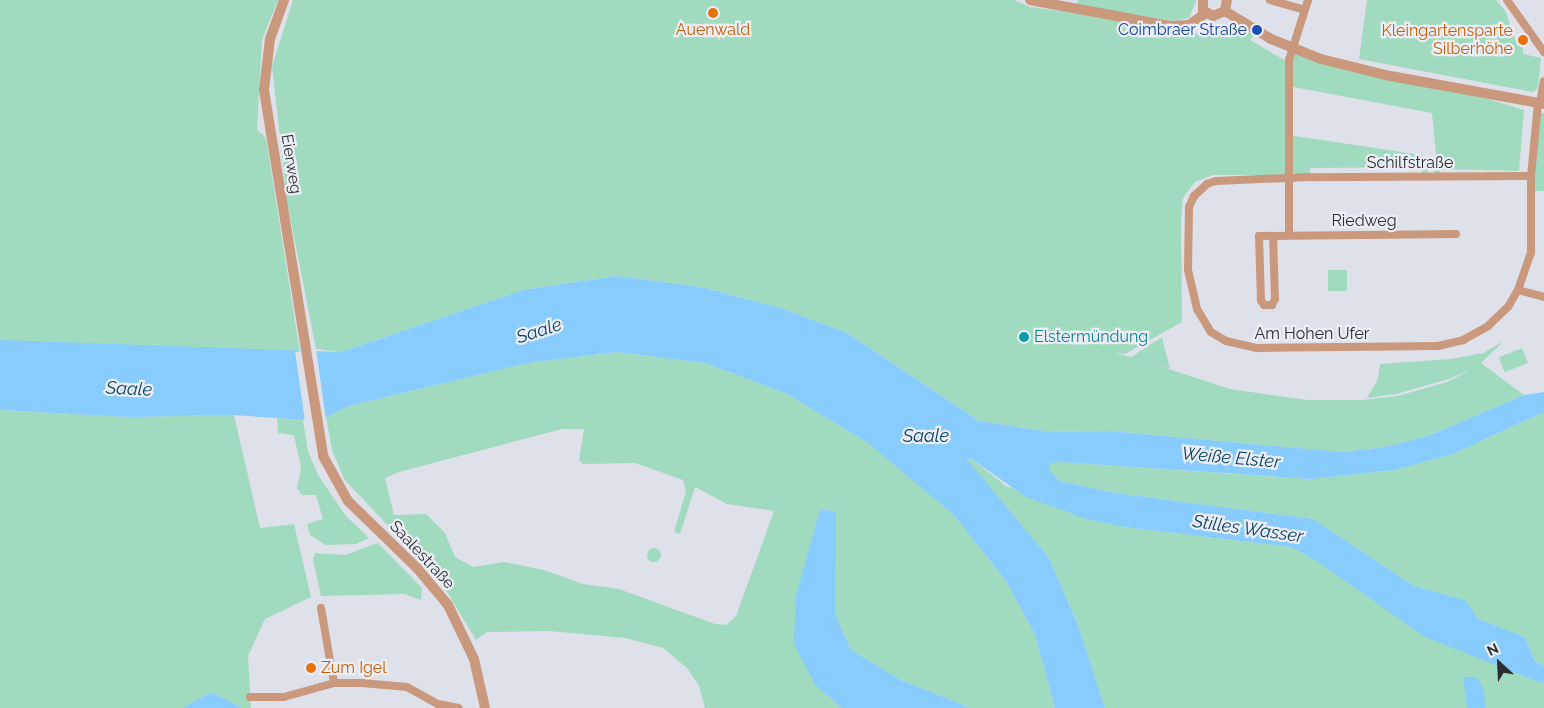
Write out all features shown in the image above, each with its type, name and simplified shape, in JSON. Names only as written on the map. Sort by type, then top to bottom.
[{"type":"street","name":"Eierweg","points":[[284,0],[270,40],[264,90],[317,433]]},
{"type":"street","points":[[1030,0],[1170,26],[1189,25],[1206,13],[1218,16],[1225,11],[1227,0]]},
{"type":"street","points":[[1203,0],[1206,13]]},
{"type":"street","points":[[1270,0],[1304,10]]},
{"type":"street","points":[[1289,235],[1287,118],[1292,49],[1308,0]]},
{"type":"street","points":[[1507,0],[1544,52]]},
{"type":"street","points":[[1512,8],[1514,0]]},
{"type":"street","points":[[1225,11],[1292,49],[1385,74],[1541,104]]},
{"type":"street","name":"Am Hohen Ufer","points":[[1289,179],[1216,181],[1201,188],[1191,201],[1188,270],[1193,299],[1210,332],[1244,347],[1438,346],[1463,340],[1488,326],[1508,307],[1518,290],[1531,253],[1531,176],[1544,81]]},
{"type":"street","name":"Schilfstraße","points":[[1289,179],[1531,176]]},
{"type":"street","name":"Riedweg","points":[[1273,236],[1456,234]]},
{"type":"street","points":[[1259,236],[1273,236],[1275,299],[1272,305],[1264,305],[1261,300],[1259,236]]},
{"type":"street","points":[[1518,290],[1544,298]]},
{"type":"street","name":"Saalestraße","points":[[317,433],[323,456],[338,488],[417,568],[448,605],[474,659],[485,708]]},
{"type":"street","points":[[321,608],[334,683]]},
{"type":"street","points":[[250,697],[284,697],[334,683],[407,687],[438,704],[460,708]]},
{"type":"green space","points":[[0,0],[278,0],[262,40],[257,130],[266,138],[300,352],[61,344],[0,386]]},
{"type":"green space","points":[[293,0],[1014,0],[1030,7],[1061,11],[1067,7],[1183,36],[1238,24],[1254,35],[1250,40],[1286,61],[1288,135],[1422,155],[1422,167],[1310,168],[1310,177],[1301,178],[1292,171],[1288,175],[1213,175],[1195,182],[1183,198],[1181,220],[1182,322],[1125,354],[1114,353],[1131,357],[1162,337],[1170,369],[1138,359],[1230,389],[1308,400],[1361,400],[1398,396],[1447,382],[1472,369],[1449,379],[1396,394],[1367,398],[1378,379],[1380,364],[1451,359],[1483,353],[1504,341],[1481,363],[1524,395],[1428,436],[1385,447],[1341,452],[1109,431],[1050,432],[979,421],[847,333],[781,308],[701,287],[616,276],[523,290],[341,352],[316,349],[287,201],[272,66]]},
{"type":"green space","points":[[1078,0],[1196,1],[1189,18],[1172,21],[1078,5]]},
{"type":"green space","points":[[1367,0],[1496,0],[1506,12],[1517,45],[1523,48],[1523,54],[1541,58],[1538,88],[1533,92],[1359,59]]},
{"type":"green space","points":[[1292,49],[1439,84],[1524,110],[1519,171],[1440,169],[1440,174],[1435,174],[1432,166],[1437,165],[1432,113],[1288,86]]},
{"type":"green space","points":[[1536,113],[1544,113],[1544,191],[1532,191]]},
{"type":"green space","points":[[1428,166],[1428,172],[1422,174],[1422,167]]},
{"type":"green space","points":[[1328,270],[1347,270],[1347,291],[1328,291]]},
{"type":"green space","points":[[1522,348],[1528,363],[1505,372],[1499,357]]},
{"type":"green space","points":[[617,352],[705,363],[787,394],[868,443],[922,486],[953,514],[1006,581],[1035,635],[1055,708],[971,708],[901,680],[851,650],[835,614],[835,511],[820,510],[815,685],[842,708],[705,708],[699,686],[688,669],[663,648],[625,638],[549,631],[487,632],[476,640],[441,582],[344,479],[332,450],[326,417],[349,406],[528,363]],"holes":[[[562,429],[584,429],[579,460],[583,464],[635,463],[683,480],[686,491],[674,532],[680,534],[695,487],[727,504],[774,511],[736,616],[726,625],[715,624],[619,589],[583,584],[544,570],[504,562],[473,567],[455,557],[445,533],[426,514],[394,515],[385,478],[399,472]]]},
{"type":"green space","points":[[0,410],[128,417],[234,415],[260,528],[294,524],[311,597],[265,619],[248,656],[251,708],[242,708],[212,692],[182,708],[0,708]]},
{"type":"green space","points":[[1544,412],[1544,666],[1535,661],[1525,637],[1477,619],[1465,600],[1414,586],[1313,519],[1115,493],[1060,481],[1050,471],[1050,464],[1058,462],[1311,479],[1395,470],[1453,454]]},
{"type":"green space","points":[[277,418],[303,420],[308,451],[318,475],[346,516],[369,538],[356,544],[326,545],[310,535],[307,524],[323,519],[316,495],[302,495],[297,488],[301,468],[294,435],[278,433]]},
{"type":"green space","points":[[965,458],[973,460],[1006,486],[1125,527],[1291,547],[1544,684],[1544,708],[1105,708],[1078,625],[1049,558]]},
{"type":"green space","points":[[378,543],[422,588],[421,600],[404,594],[321,596],[313,560],[315,553],[345,555]]},
{"type":"green space","points":[[654,548],[659,550],[661,555],[659,560],[654,562],[649,560],[647,555],[649,550]]},
{"type":"water","name":"Saale","points":[[616,276],[701,287],[781,308],[847,333],[979,421],[1051,432],[1109,431],[1342,452],[1385,447],[1428,436],[1524,395],[1544,392],[1544,412],[1453,454],[1395,470],[1311,479],[1059,462],[1050,464],[1050,471],[1060,481],[1115,493],[1313,519],[1414,586],[1465,600],[1478,619],[1525,637],[1535,661],[1544,666],[1544,684],[1425,637],[1318,562],[1291,547],[1125,527],[1086,519],[1026,497],[973,460],[966,458],[1049,558],[1078,625],[1105,708],[1055,708],[1035,635],[1006,581],[953,514],[868,443],[787,394],[705,363],[617,352],[528,363],[349,406],[326,417],[306,420],[234,415],[128,417],[0,410],[0,340],[341,352],[523,290]]},
{"type":"water","points":[[820,510],[836,511],[835,614],[851,650],[901,680],[971,708],[842,708],[815,685],[794,644],[796,595]]},
{"type":"water","points":[[1463,677],[1477,677],[1484,690],[1485,708],[1467,708]]},
{"type":"water","points":[[212,692],[242,708],[182,708]]},
{"type":"pier","points":[[316,349],[326,417],[305,420],[295,352]]},
{"type":"place","name":"Auenwald","points":[[713,13]]},
{"type":"place","name":"Coimbraer Straße","points":[[1257,30]]},
{"type":"place","name":"Kleingartensparte Silberhöhe","points":[[1523,40]]},
{"type":"place","name":"Elstermündung","points":[[1024,337]]},
{"type":"place","name":"Zum Igel","points":[[311,668]]},
{"type":"water label","name":"Weiße Elster","points":[[1231,458]]},
{"type":"water label","name":"Stilles Wasser","points":[[1248,529]]}]
